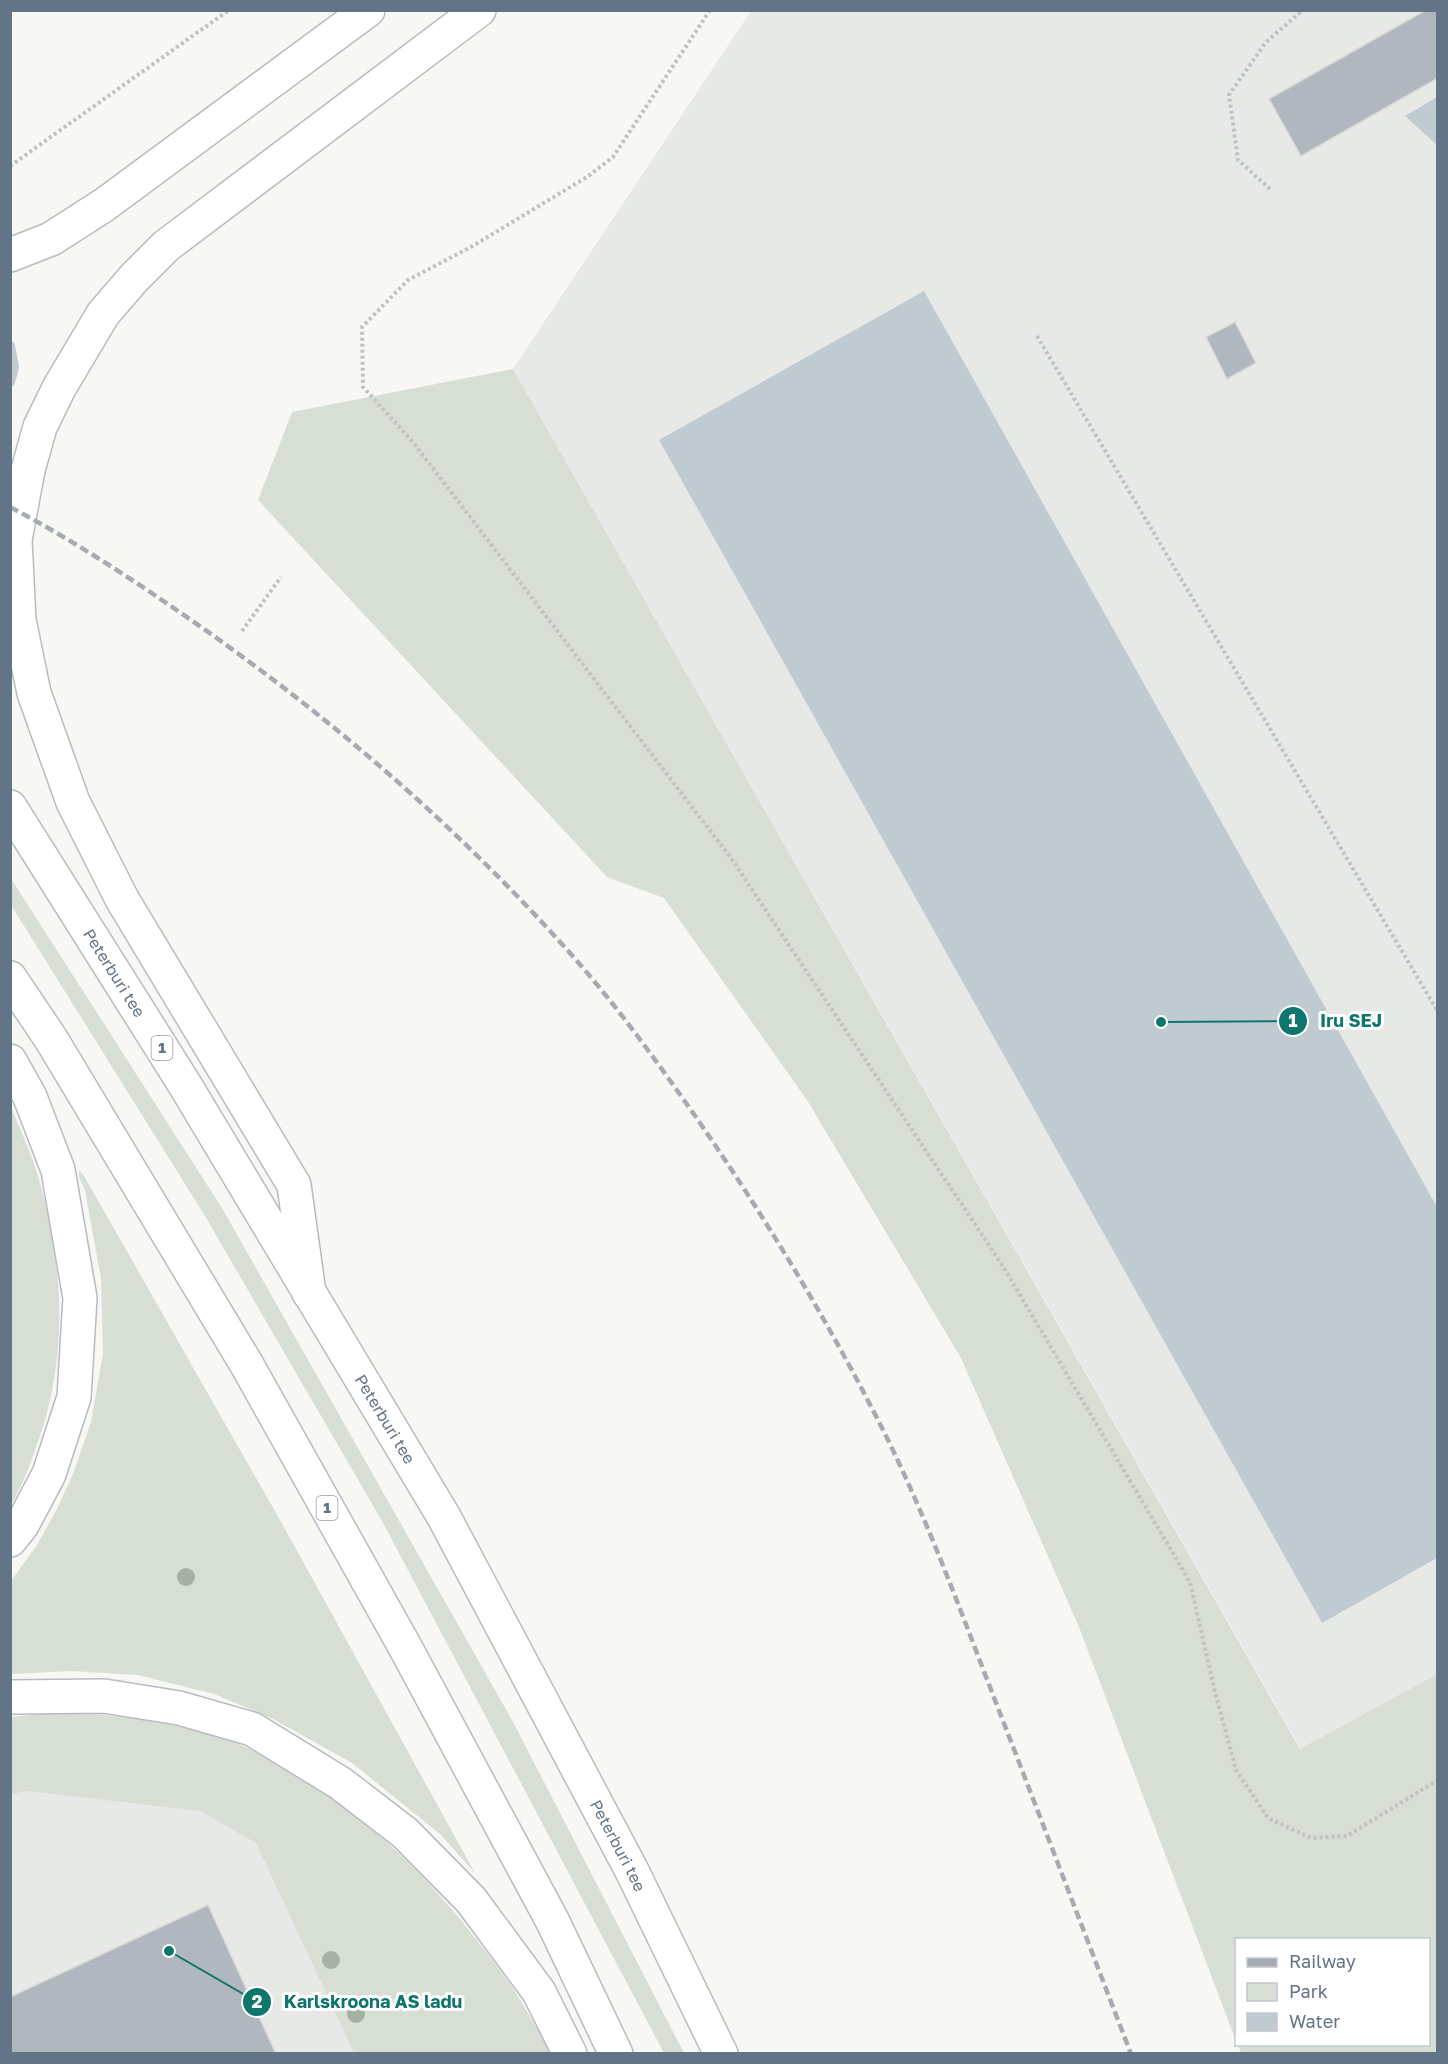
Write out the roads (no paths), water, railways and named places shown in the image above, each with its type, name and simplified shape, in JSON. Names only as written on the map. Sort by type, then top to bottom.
[{"type":"highway","points":[[10,255],[51,239],[104,205],[368,10]]},
{"type":"highway","points":[[309,1293],[294,1185],[122,899],[73,802],[34,693],[19,620],[15,540],[28,470],[40,427],[59,388],[103,314],[134,278],[166,246],[479,10]]},
{"type":"highway","name":"Peterburi tee","points":[[10,807],[185,1085],[444,1517],[632,1871],[721,2054]]},
{"type":"highway","name":"1","points":[[10,978],[51,1039],[247,1365],[404,1645],[546,1909],[616,2054]]},
{"type":"highway","points":[[10,1061],[30,1097],[58,1170],[80,1298],[74,1397],[49,1474],[22,1526],[10,1540]]},
{"type":"highway","points":[[10,1697],[104,1696],[179,1708],[252,1729],[340,1783],[405,1833],[471,1900],[539,1992],[570,2054]]},
{"type":"water","points":[[1437,97],[1437,145],[1405,116]]},
{"type":"water","points":[[924,291],[1437,1207],[1437,1558],[1322,1623],[659,440]]},
{"type":"waterway","points":[[10,346],[14,367],[10,382]]},
{"type":"railway","points":[[10,507],[96,557],[232,649],[338,731],[388,774],[438,818],[532,912],[622,1015],[664,1072],[745,1190],[796,1271],[888,1440],[943,1566],[1131,2054]]},
{"type":"place","name":"Iru SEJ","points":[[1161,1022]]},
{"type":"place","name":"Karlskroona AS ladu","points":[[169,1951]]}]
